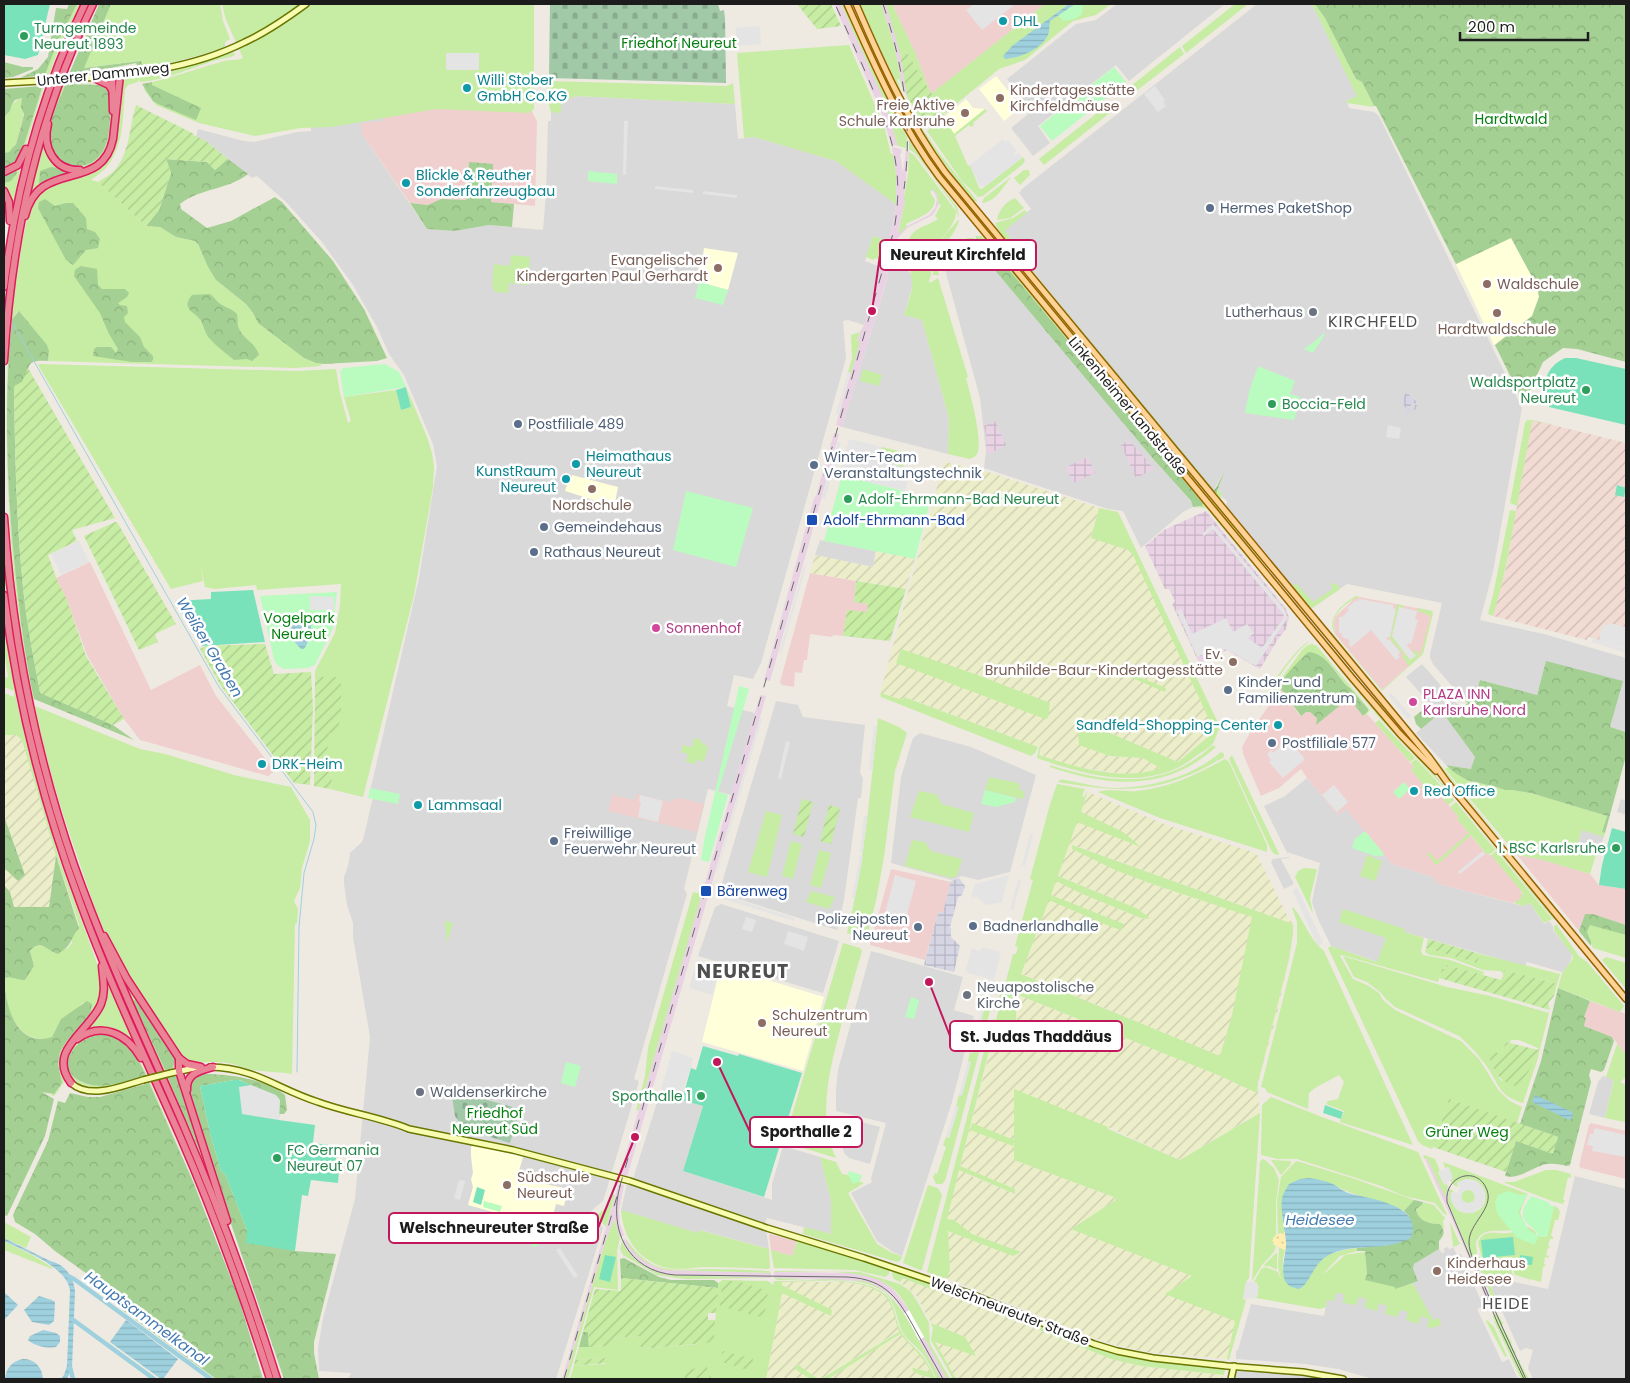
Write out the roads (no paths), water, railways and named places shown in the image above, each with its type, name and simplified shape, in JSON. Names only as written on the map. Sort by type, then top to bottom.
[{"type":"highway","points":[[4,287],[18,196],[34,133],[52,79],[85,4]]},
{"type":"highway","points":[[4,361],[17,241],[31,172],[54,96],[72,48],[93,4]]},
{"type":"highway","points":[[54,96],[54,105],[47,128],[48,148],[60,166],[70,170],[89,168],[97,163],[106,151],[113,112],[112,90],[116,76]]},
{"type":"highway","points":[[17,241],[22,232],[29,204],[41,188],[57,179],[91,170],[102,162],[108,154],[113,139],[116,76]]},
{"type":"highway","points":[[94,78],[109,85],[112,90]]},
{"type":"highway","points":[[4,172],[14,168],[20,162],[34,133]]},
{"type":"highway","points":[[4,191],[10,210],[12,231]]},
{"type":"highway","points":[[4,517],[17,638],[37,739],[64,836],[96,925],[127,1001],[194,1150],[233,1248],[277,1379]]},
{"type":"highway","points":[[4,595],[18,688],[32,751],[61,849],[101,956],[219,1231],[270,1379]]},
{"type":"highway","points":[[96,925],[106,939],[142,1004],[179,1058],[188,1064],[201,1067]]},
{"type":"highway","points":[[71,1082],[66,1074],[63,1063],[66,1051],[76,1035],[94,1016],[101,1003],[104,986],[101,956]]},
{"type":"highway","points":[[72,1042],[89,1032],[105,1030],[115,1032],[128,1041],[149,1067]]},
{"type":"highway","points":[[179,1058],[179,1071],[233,1240],[233,1248]]},
{"type":"highway","points":[[188,1096],[187,1086],[190,1077],[196,1072],[213,1067]]},
{"type":"main road","name":"Unterer Dammweg","points":[[4,84],[116,76],[172,68],[219,54],[260,35],[306,4]]},
{"type":"main road","name":"Linkenheimer Landstraße","points":[[847,4],[893,102],[927,160],[972,218],[1311,629],[1400,734],[1447,782]]},
{"type":"main road","name":"Linkenheimer Landstraße","points":[[856,4],[903,106],[922,140],[942,168],[983,220],[1429,757],[1447,782],[1626,999]]},
{"type":"main road","name":"Welschneureuter Straße","points":[[71,1082],[84,1090],[101,1090],[171,1072],[201,1067],[232,1068],[253,1074],[339,1110],[394,1123],[409,1129],[513,1150],[630,1181],[767,1228],[949,1286],[1105,1348],[1153,1358],[1303,1372],[1344,1379]]},
{"type":"main road","points":[[1231,1379],[1234,1366]]},
{"type":"water","points":[[1069,4],[1075,4],[1050,21],[1048,35],[1044,42],[1023,55],[1005,59],[1003,56],[1012,46]]},
{"type":"water","points":[[294,615],[310,615],[313,618],[304,649],[301,649],[291,638],[288,619]]},
{"type":"water","points":[[1535,1095],[1572,1112],[1573,1117],[1569,1120],[1532,1102]]},
{"type":"water","name":"Heidesee","points":[[1309,1178],[1328,1182],[1348,1193],[1381,1201],[1402,1210],[1410,1217],[1413,1227],[1411,1238],[1392,1245],[1351,1248],[1336,1252],[1319,1263],[1303,1286],[1299,1289],[1291,1287],[1286,1282],[1283,1270],[1286,1242],[1282,1198],[1289,1184],[1300,1179]]},
{"type":"water","points":[[4,1238],[60,1265],[71,1276],[75,1292],[72,1368],[67,1379],[61,1379],[67,1366],[70,1291],[67,1282],[62,1274],[43,1260],[4,1241]]},
{"type":"water","points":[[4,1292],[18,1305],[4,1320]]},
{"type":"water","points":[[39,1296],[55,1302],[54,1321],[49,1325],[32,1322],[24,1310]]},
{"type":"water","points":[[126,1320],[178,1359],[163,1379],[110,1342]]},
{"type":"water","points":[[43,1330],[60,1336],[60,1342],[56,1347],[41,1346],[28,1340],[30,1336]]},
{"type":"water","points":[[23,1359],[31,1360],[37,1365],[43,1379],[5,1379],[10,1366],[16,1361]]},
{"type":"waterway","name":"Weißer Graben","points":[[10,319],[219,687],[313,812],[316,825],[304,873],[299,927],[297,1072]]},
{"type":"waterway","name":"Hauptsammelkanal","points":[[68,1276],[211,1379]]},
{"type":"waterway","points":[[72,1319],[154,1379]]},
{"type":"waterway","name":"Hauptsammelkanal","points":[[70,1367],[73,1379]]},
{"type":"tram line","points":[[1524,1379],[1498,1324],[1447,1202],[1447,1193],[1451,1185],[1463,1176],[1477,1178],[1483,1182],[1487,1190],[1487,1203],[1470,1235],[1469,1247],[1486,1291],[1526,1379]]},
{"type":"tram line","points":[[620,1186],[617,1202],[619,1232],[633,1256],[644,1265],[658,1272],[675,1275],[847,1277],[872,1282],[890,1293],[904,1310],[943,1379]]},
{"type":"railway","points":[[564,1379],[894,230],[898,189],[894,152],[876,98],[835,4]]},
{"type":"railway","points":[[883,4],[901,72],[907,118],[907,165],[904,189]]},
{"type":"place","name":"DHL","points":[[1003,21]]},
{"type":"place","name":"Turngemeinde Neureut 1893","points":[[24,36]]},
{"type":"place","name":"Willi Stober GmbH Co.KG","points":[[467,88]]},
{"type":"place","name":"Kindertagesstätte Kirchfeldmäuse","points":[[1000,98]]},
{"type":"place","name":"Freie Aktive Schule Karlsruhe","points":[[965,113]]},
{"type":"place","name":"Blickle & Reuther Sonderfahrzeugbau","points":[[406,183]]},
{"type":"place","name":"Hermes PaketShop","points":[[1210,208]]},
{"type":"place","name":"Evangelischer Kindergarten Paul Gerhardt","points":[[718,268]]},
{"type":"place","name":"Waldschule","points":[[1487,284]]},
{"type":"place","name":"Neureut Kirchfeld","points":[[872,311]]},
{"type":"place","name":"Lutherhaus","points":[[1313,312]]},
{"type":"place","name":"Hardtwaldschule","points":[[1497,313]]},
{"type":"place","name":"Waldsportplatz Neureut","points":[[1586,390]]},
{"type":"place","name":"Boccia-Feld","points":[[1272,404]]},
{"type":"place","name":"Postfiliale 489","points":[[518,424]]},
{"type":"place","name":"Heimathaus Neureut","points":[[576,464]]},
{"type":"place","name":"Winter-Team Veranstaltungstechnik","points":[[814,465]]},
{"type":"place","name":"KunstRaum Neureut","points":[[566,479]]},
{"type":"place","name":"Nordschule","points":[[592,489]]},
{"type":"place","name":"Adolf-Ehrmann-Bad Neureut","points":[[848,499]]},
{"type":"place","name":"Adolf-Ehrmann-Bad","points":[[812,520]]},
{"type":"place","name":"Gemeindehaus","points":[[544,527]]},
{"type":"place","name":"Rathaus Neureut","points":[[534,552]]},
{"type":"place","name":"Sonnenhof","points":[[656,628]]},
{"type":"place","name":"Ev. Brunhilde-Baur-Kindertagesstätte","points":[[1233,662]]},
{"type":"place","name":"Kinder- und Familienzentrum","points":[[1228,690]]},
{"type":"place","name":"PLAZA INN Karlsruhe Nord","points":[[1413,702]]},
{"type":"place","name":"Sandfeld-Shopping-Center","points":[[1278,725]]},
{"type":"place","name":"Postfiliale 577","points":[[1272,743]]},
{"type":"place","name":"DRK-Heim","points":[[262,764]]},
{"type":"place","name":"Red Office","points":[[1414,791]]},
{"type":"place","name":"Lammsaal","points":[[418,805]]},
{"type":"place","name":"Freiwillige Feuerwehr Neureut","points":[[554,841]]},
{"type":"place","name":"1. BSC Karlsruhe","points":[[1616,848]]},
{"type":"place","name":"Bärenweg","points":[[706,891]]},
{"type":"place","name":"Badnerlandhalle","points":[[973,926]]},
{"type":"place","name":"Polizeiposten Neureut","points":[[918,927]]},
{"type":"place","name":"St. Judas Thaddäus","points":[[929,982]]},
{"type":"place","name":"Neuapostolische Kirche","points":[[967,995]]},
{"type":"place","name":"Schulzentrum Neureut","points":[[762,1023]]},
{"type":"place","name":"Sporthalle 2","points":[[717,1062]]},
{"type":"place","name":"Waldenserkirche","points":[[420,1092]]},
{"type":"place","name":"Sporthalle 1","points":[[701,1096]]},
{"type":"place","name":"Welschneureuter Straße","points":[[635,1137]]},
{"type":"place","name":"FC Germania Neureut 07","points":[[277,1158]]},
{"type":"place","name":"Südschule Neureut","points":[[507,1185]]},
{"type":"place","name":"Kinderhaus Heidesee","points":[[1437,1271]]},
{"type":"district","name":"KIRCHFELD","points":[[1373,321]]},
{"type":"district","name":"NEUREUT","points":[[743,971]]},
{"type":"district","name":"HEIDE","points":[[1506,1303]]},
{"type":"park label","name":"Friedhof Neureut","points":[[679,43]]},
{"type":"park label","name":"Hardtwald","points":[[1511,119]]},
{"type":"park label","name":"Vogelpark Neureut","points":[[299,626]]},
{"type":"park label","name":"Friedhof Neureut Süd","points":[[495,1122]]},
{"type":"park label","name":"Grüner Weg","points":[[1467,1132]]}]
